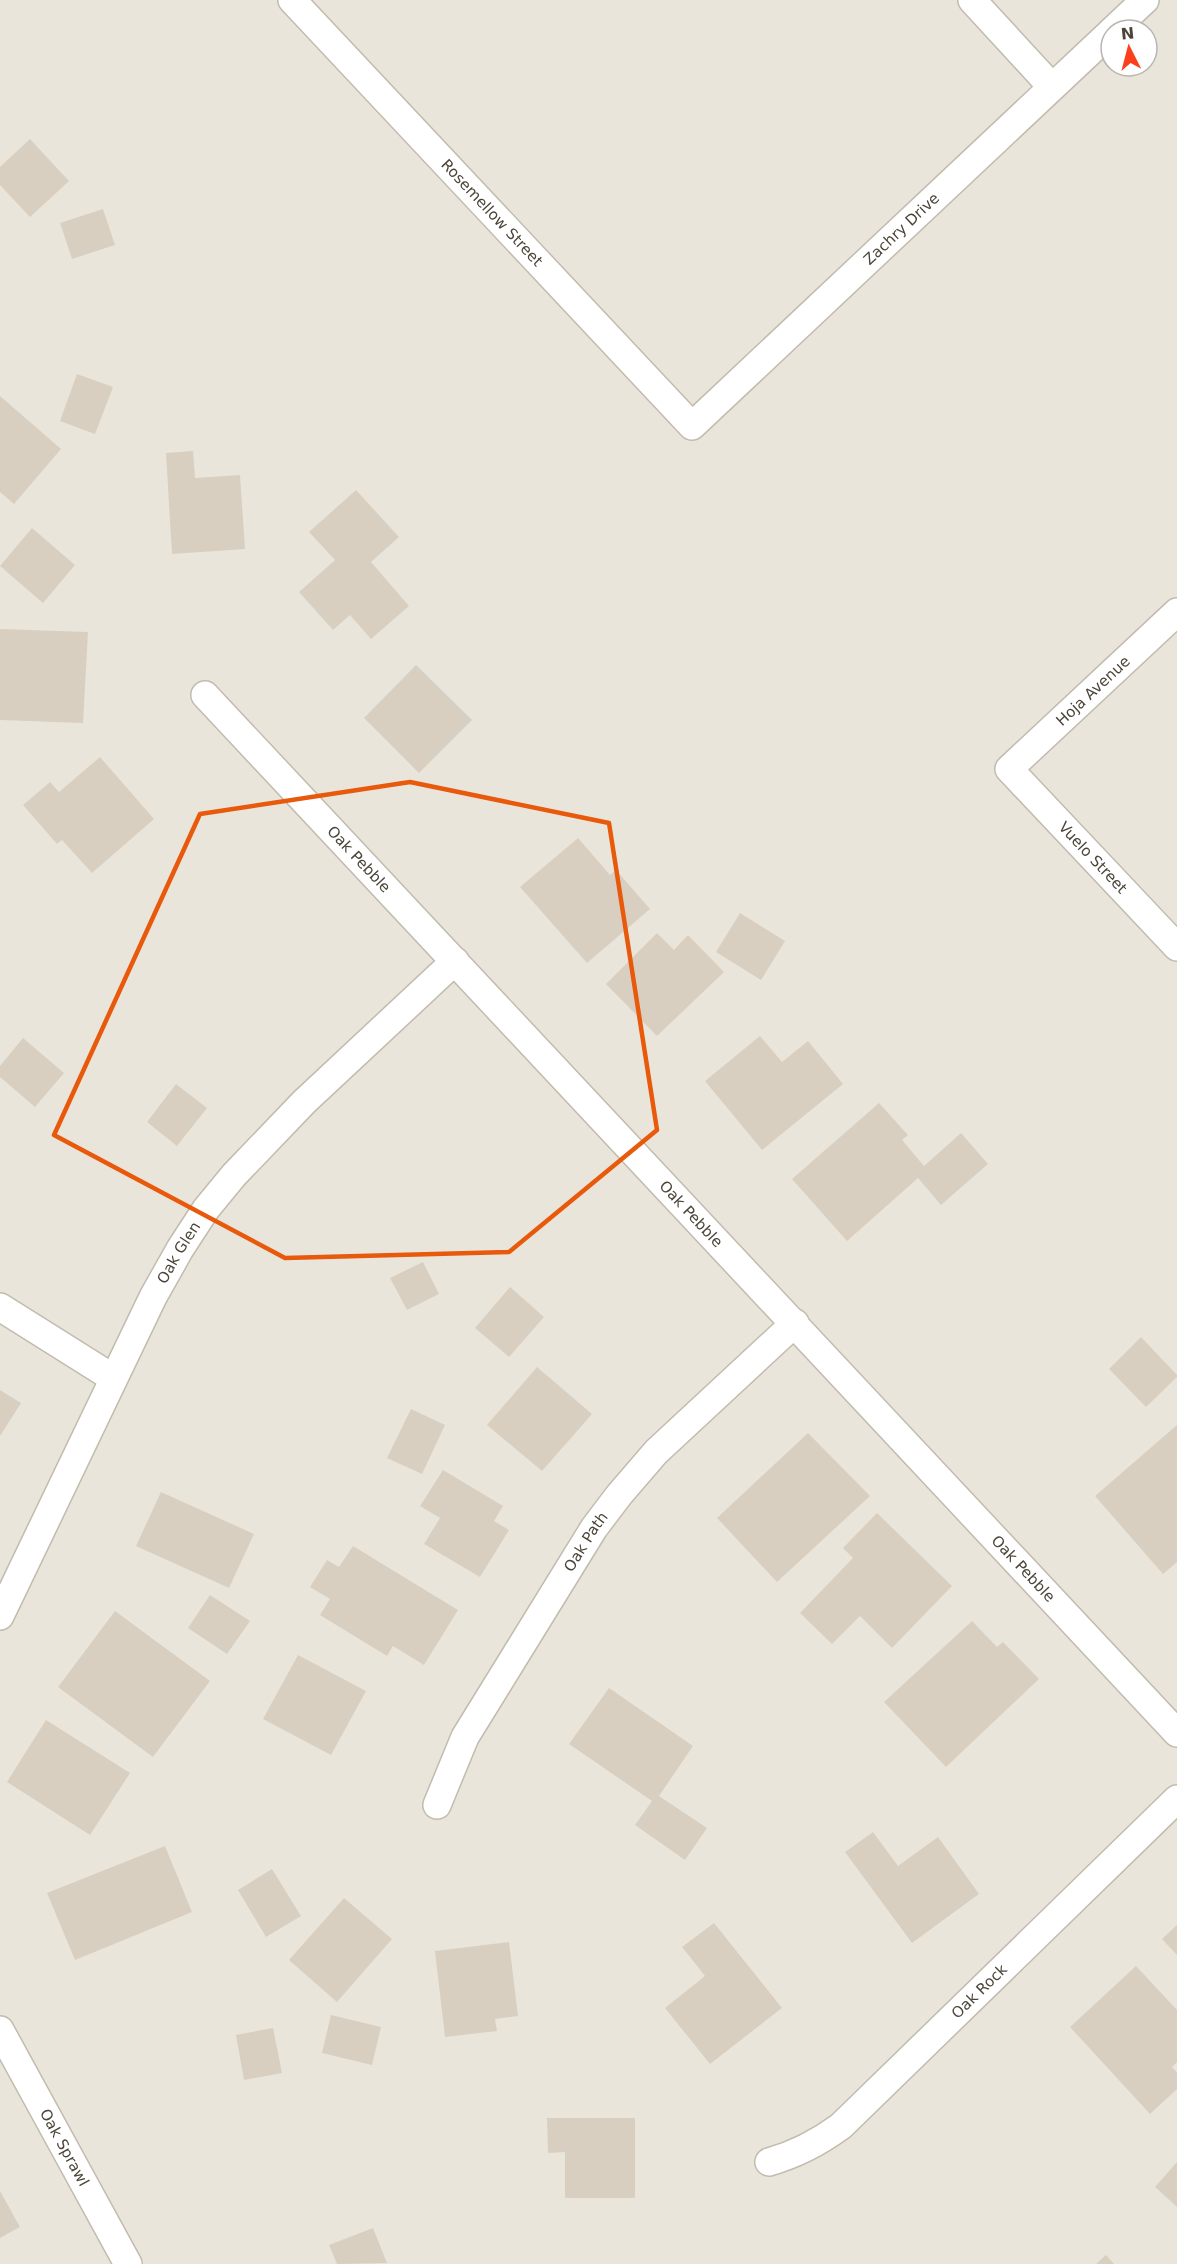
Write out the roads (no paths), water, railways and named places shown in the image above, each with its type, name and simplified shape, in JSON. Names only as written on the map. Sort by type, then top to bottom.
[{"type":"street","name":"Rosemellow Street","points":[[292,0],[692,426]]},
{"type":"street","points":[[972,0],[1052,87]]},
{"type":"street","name":"Zachry Drive","points":[[1126,18],[1145,0]]},
{"type":"street","name":"Zachry Drive","points":[[692,426],[1099,43]]},
{"type":"street","name":"Hoja Avenue","points":[[1010,769],[1177,612]]},
{"type":"street","name":"Oak Pebble","points":[[205,695],[1177,1733]]},
{"type":"street","name":"Vuelo Street","points":[[1010,769],[1177,947]]},
{"type":"street","name":"Oak Glen","points":[[0,1616],[112,1378],[180,1249],[213,1200],[304,1102],[455,961]]},
{"type":"street","points":[[0,1307],[112,1378]]},
{"type":"street","name":"Oak Path","points":[[437,1805],[465,1737],[563,1576],[618,1495],[656,1452],[795,1323]]},
{"type":"street","name":"Oak Rock","points":[[769,2162],[792,2156],[817,2144],[841,2126],[1177,1799]]},
{"type":"street","name":"Oak Sprawl","points":[[0,2030],[128,2264]]}]
